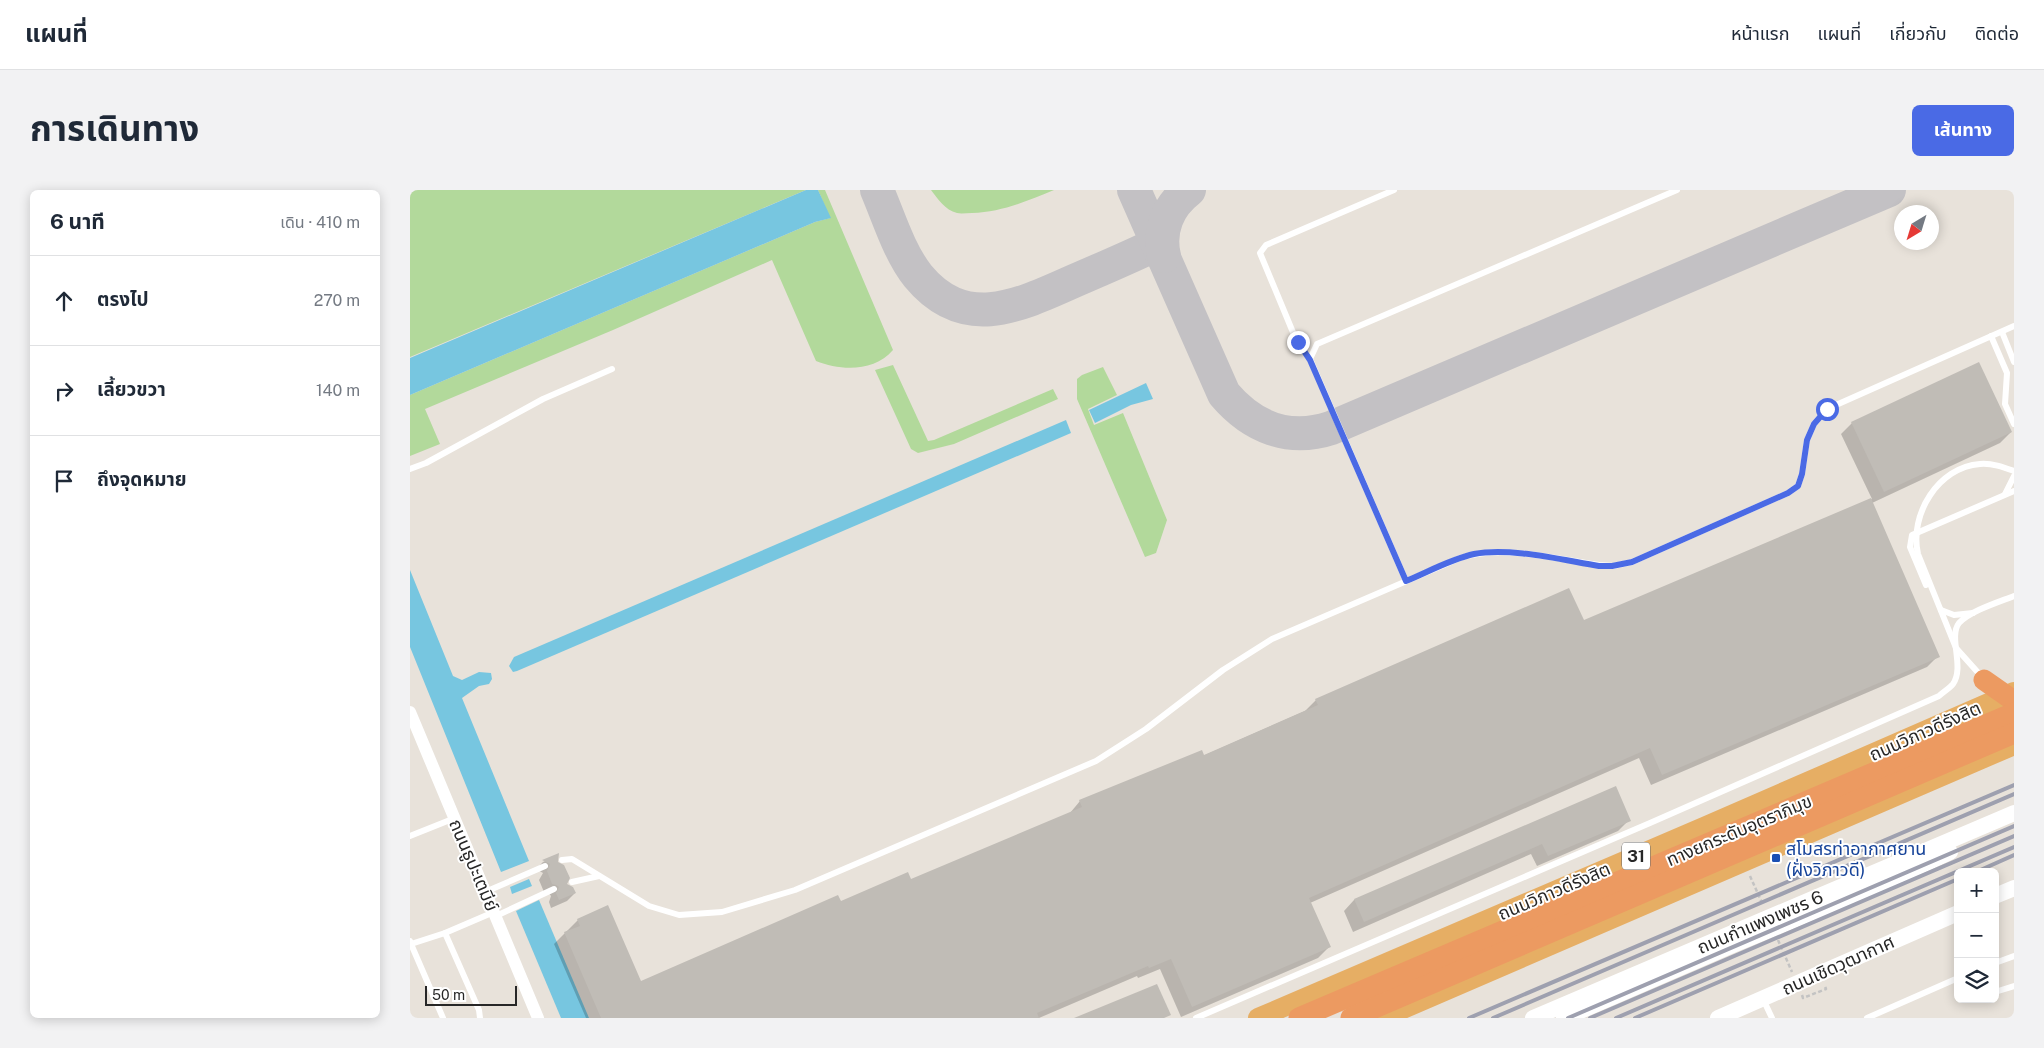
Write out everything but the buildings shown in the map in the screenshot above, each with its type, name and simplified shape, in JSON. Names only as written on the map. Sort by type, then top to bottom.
[{"type":"highway","points":[[1984,680],[2014,701]]},
{"type":"highway","name":"ถนนวิภาวดีรังสิต","points":[[1258,1018],[2014,692]]},
{"type":"highway","name":"ทางยกระดับอุตราภิมุข","points":[[1299,1018],[2014,713]]},
{"type":"highway","name":"ทางยกระดับอุตราภิมุข","points":[[1351,1018],[2014,732]]},
{"type":"highway","points":[[1382,1018],[2014,745]]},
{"type":"main road","name":"ถนนกำแพงเพชร 6","points":[[1533,1018],[2014,813]]},
{"type":"main road","name":"ถนนกำแพงเพชร 6","points":[[1564,1018],[1881,884],[2014,822]]},
{"type":"main road","points":[[1999,894],[2014,888]]},
{"type":"main road","name":"ถนนเชิดวุฒากาศ","points":[[1718,1018],[1766,1004],[1954,915]]},
{"type":"street","name":"ถนนธูปะเตมีย์","points":[[410,712],[450,820],[485,892],[491,915],[538,1018]]},
{"type":"lane","points":[[1394,190],[1266,245],[1260,251],[1261,258],[1298,342],[1310,360],[1406,581]]},
{"type":"lane","points":[[1310,360],[1317,344],[1677,190]]},
{"type":"lane","points":[[562,860],[572,859],[649,906],[680,915],[722,912],[795,890],[1104,757],[1146,729],[1223,670],[1272,639],[1460,558],[1482,553],[1507,552],[1599,566],[1612,566],[1632,562],[1788,493],[1798,486],[1802,474],[1807,440],[1814,424],[1827,409],[2014,326]]},
{"type":"lane","points":[[2002,332],[2014,362]]},
{"type":"lane","points":[[1991,336],[2007,373],[2005,404],[2014,424]]},
{"type":"lane","points":[[410,469],[426,463],[543,399],[612,369]]},
{"type":"lane","points":[[1984,680],[1956,648],[1918,554],[1915,542],[1916,532],[1920,516],[1934,490],[1955,472],[1979,464],[2001,466],[2014,471]]},
{"type":"lane","points":[[2005,494],[2014,476]]},
{"type":"lane","points":[[1974,613],[1947,614],[1936,606],[1910,547],[1912,535],[2014,490]]},
{"type":"lane","points":[[1196,1018],[1650,823],[1938,696],[1953,684],[1957,672],[1956,629],[1960,623],[1974,613],[2014,596]]},
{"type":"lane","points":[[410,836],[450,820]]},
{"type":"lane","points":[[485,892],[545,866]]},
{"type":"lane","points":[[572,882],[599,876]]},
{"type":"lane","points":[[443,1018],[411,943],[445,933],[512,908],[554,889]]},
{"type":"lane","points":[[445,933],[479,1010],[480,1018]]},
{"type":"lane","points":[[1999,962],[2014,956]]},
{"type":"lane","points":[[1867,1018],[1954,980]]},
{"type":"lane","points":[[1999,991],[2014,986]]},
{"type":"lane","points":[[1766,1004],[1772,1018]]},
{"type":"path","points":[[1803,998],[1826,989]]},
{"type":"green space","points":[[410,190],[806,190],[410,357]]},
{"type":"green space","points":[[818,190],[825,190],[893,350],[885,357],[867,366],[857,368],[836,367],[816,361],[772,260],[613,330],[425,409],[440,444],[410,456],[410,395],[815,222],[830,218]]},
{"type":"green space","points":[[931,190],[1054,190],[1004,208],[983,212],[957,213],[945,207]]},
{"type":"green space","points":[[893,365],[928,441],[1053,389],[1058,399],[954,444],[918,453],[911,449],[875,370]]},
{"type":"green space","points":[[1103,367],[1117,395],[1088,409],[1094,425],[1123,413],[1167,520],[1156,553],[1145,557],[1077,399],[1077,379],[1082,375]]},
{"type":"water","points":[[806,190],[818,190],[831,218],[815,222],[410,395],[410,358]]},
{"type":"water","points":[[1146,383],[1153,399],[1131,405],[1095,423],[1089,410]]},
{"type":"water","points":[[1066,420],[1071,433],[517,671],[513,672],[509,666],[514,657]]},
{"type":"water","points":[[410,570],[453,676],[462,680],[479,672],[491,673],[492,679],[489,684],[479,686],[462,698],[529,861],[501,872],[410,647]]},
{"type":"water","points":[[529,879],[532,886],[512,894],[510,887]]},
{"type":"water","points":[[539,900],[589,1018],[561,1018],[516,911]]},
{"type":"taxiway","points":[[877,190],[900,246],[918,276],[936,294],[955,304],[974,309],[993,309],[1033,298],[1157,244]]},
{"type":"taxiway","points":[[1134,190],[1224,394],[1235,406],[1259,423],[1272,429],[1300,433],[1331,428],[1889,190]]},
{"type":"taxiway","points":[[1164,256],[1162,237],[1166,219],[1175,203],[1189,190]]},
{"type":"railway","points":[[1469,1018],[2014,785]]},
{"type":"railway","points":[[1493,1018],[2014,794]]},
{"type":"railway","points":[[1568,1018],[2014,826]]},
{"type":"railway","points":[[1590,1018],[2014,836]]},
{"type":"railway","points":[[1616,1018],[2014,847]]},
{"type":"railway","points":[[1985,868],[2014,855]]},
{"type":"railway","points":[[1635,1018],[1954,881]]},
{"type":"place","name":"สโมสรท่าอากาศยาน (ฝั่งวิภาวดี)","points":[[1776,858]]},
{"type":"route","points":[[1298,342],[1310,360],[1406,581],[1460,558],[1482,553],[1507,552],[1599,566],[1612,566],[1632,562],[1788,493],[1798,486],[1802,474],[1807,440],[1814,424],[1827,409]]}]
